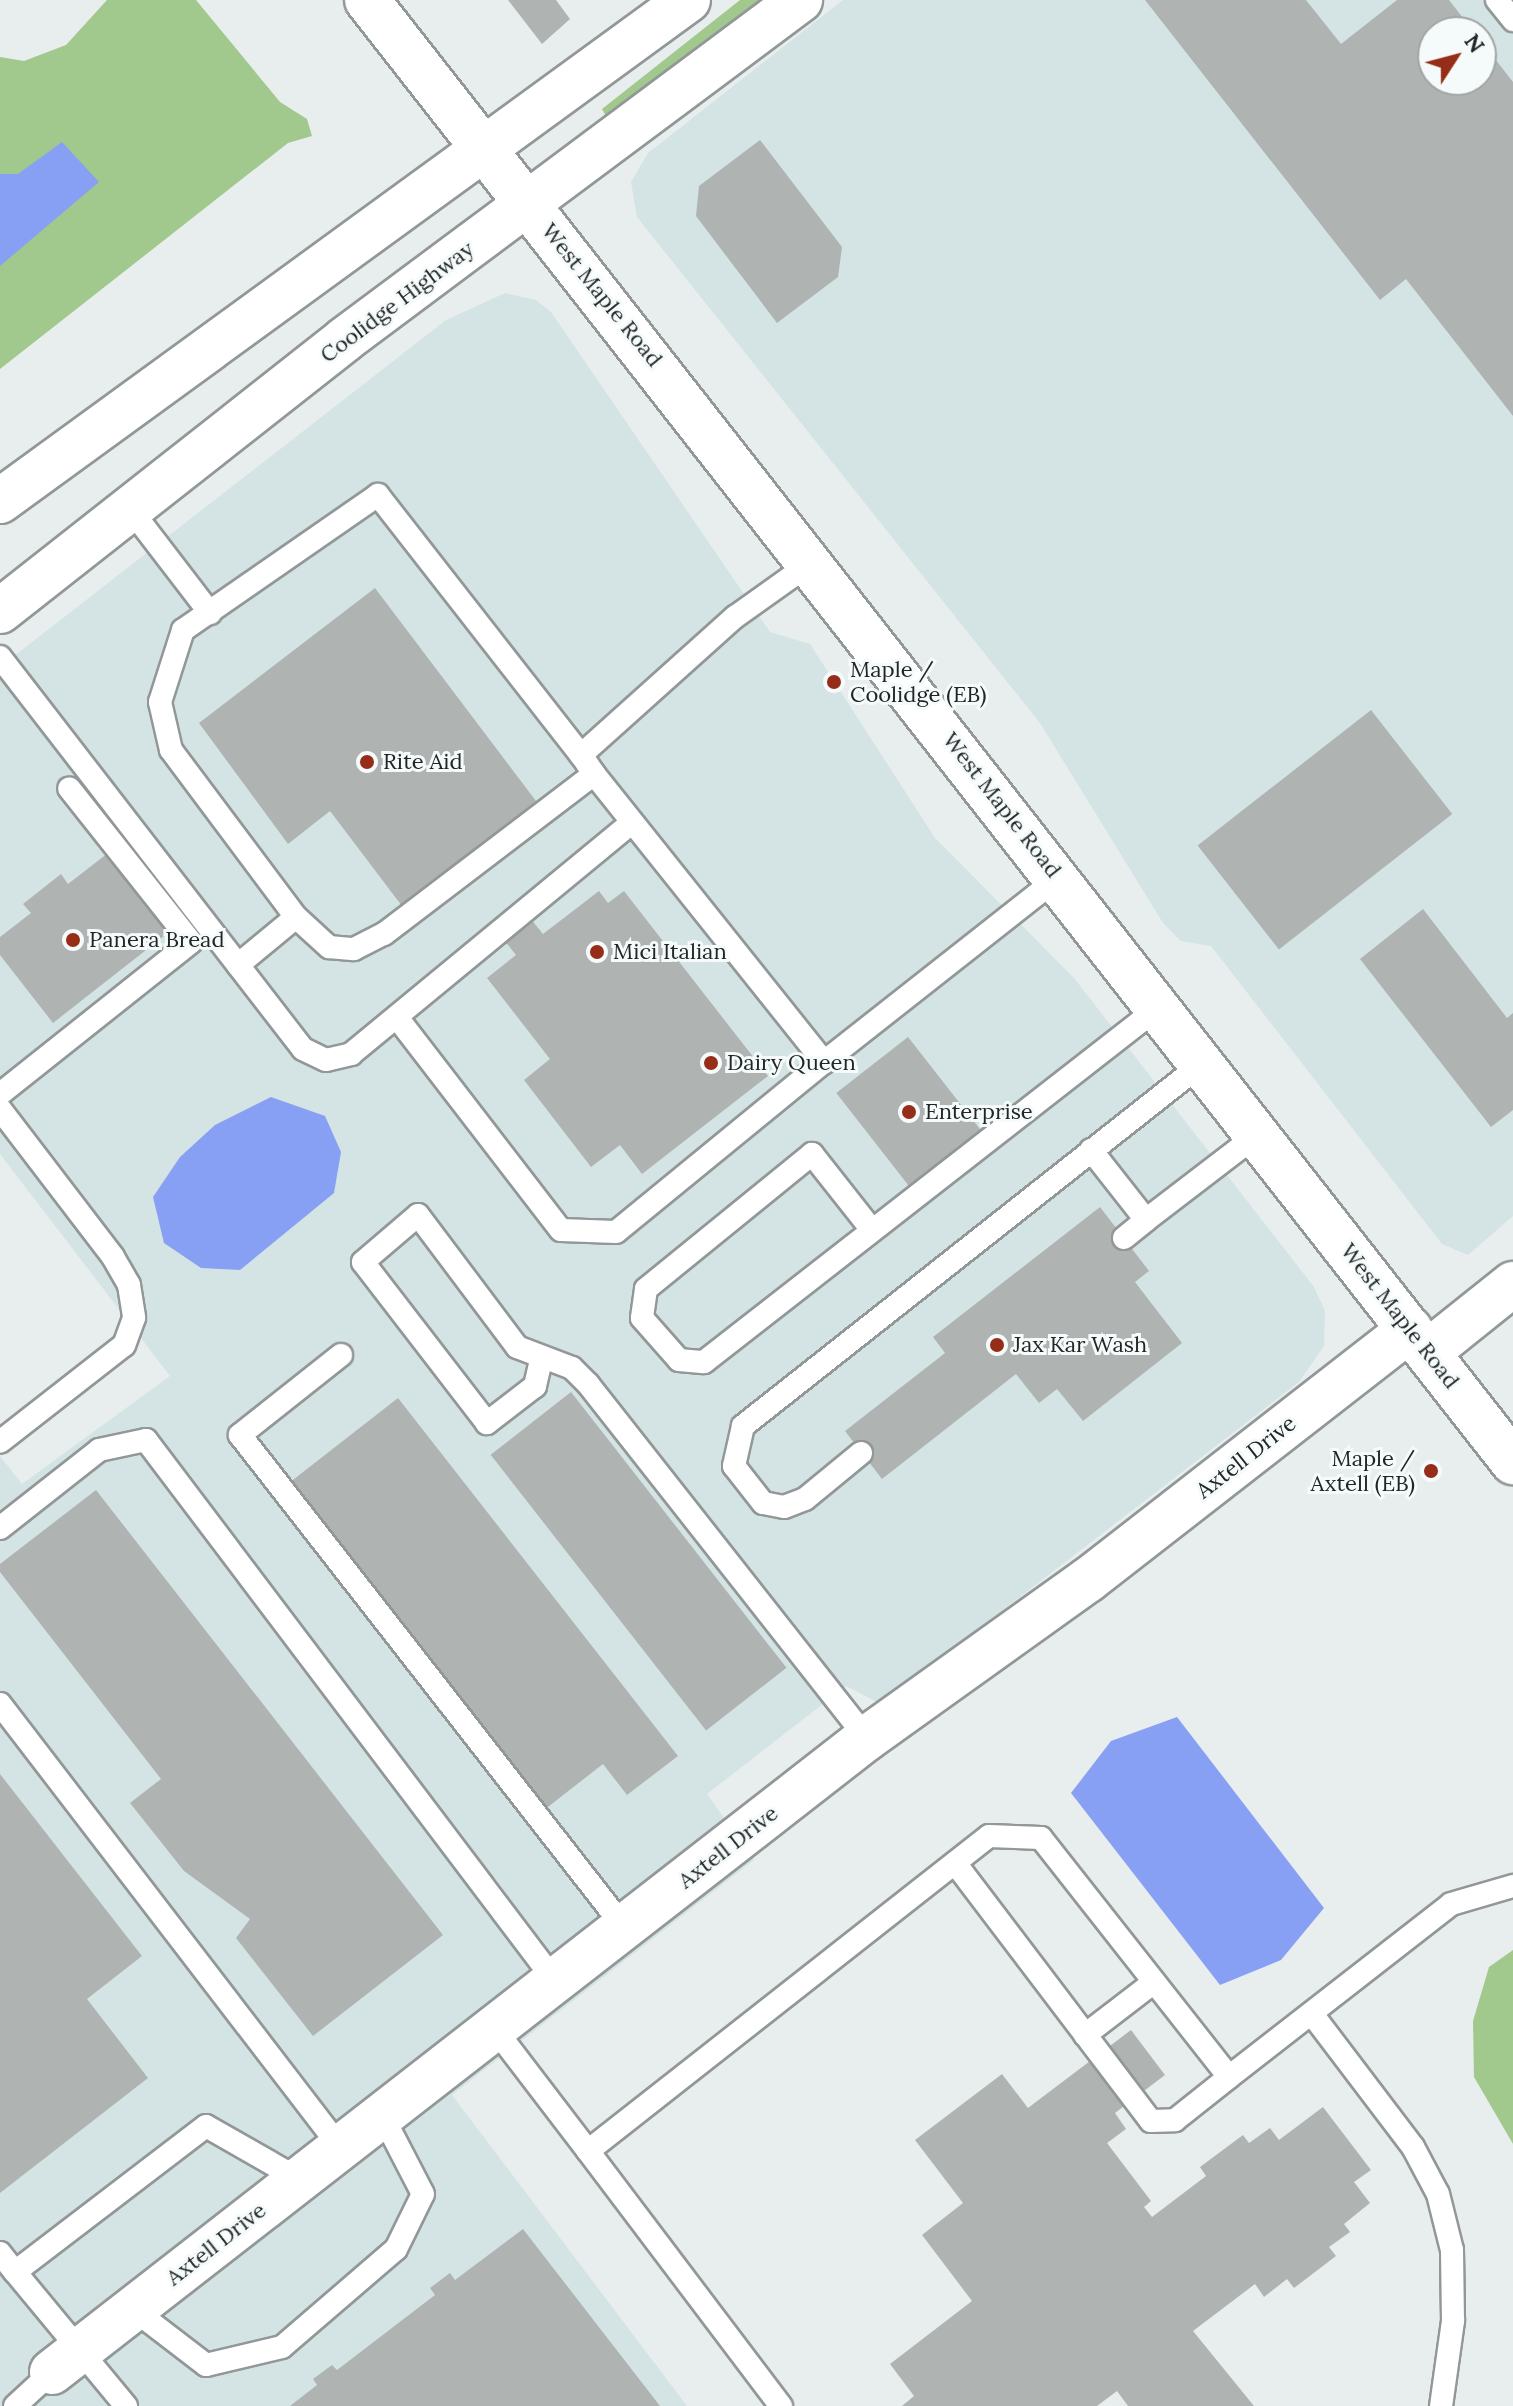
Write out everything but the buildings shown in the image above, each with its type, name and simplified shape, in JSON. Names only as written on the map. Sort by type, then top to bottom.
[{"type":"main road","name":"West Maple Road","points":[[367,0],[812,562],[1513,1462]]},
{"type":"main road","points":[[0,501],[278,293],[486,152],[688,0]]},
{"type":"main road","name":"Coolidge Highway","points":[[0,611],[381,312],[531,206],[800,0]]},
{"type":"main road","name":"Axtell Drive","points":[[66,2361],[867,1738],[1419,1340],[1513,1284]]},
{"type":"lane","points":[[1497,0],[1513,20]]},
{"type":"lane","points":[[594,774],[384,934],[354,949],[329,947],[296,917],[171,750],[160,702],[168,663],[183,630],[378,495],[594,774],[824,1062]]},
{"type":"lane","points":[[131,510],[210,613]]},
{"type":"lane","points":[[581,755],[735,617],[812,562]]},
{"type":"lane","points":[[0,657],[303,1049],[326,1060],[351,1054],[399,1020],[632,822]]},
{"type":"lane","points":[[0,1094],[191,942],[69,788]]},
{"type":"lane","points":[[399,1020],[561,1230],[616,1232],[824,1062],[1058,878]]},
{"type":"lane","points":[[238,965],[296,917]]},
{"type":"lane","points":[[872,1230],[812,1154],[646,1289],[642,1318],[679,1360],[704,1362],[1159,1007]]},
{"type":"lane","points":[[861,1453],[805,1499],[784,1507],[763,1503],[744,1488],[735,1440],[800,1381],[1203,1063]]},
{"type":"lane","points":[[0,1109],[113,1257],[129,1285],[134,1318],[124,1345],[0,1442]]},
{"type":"lane","points":[[1124,1238],[1258,1134]]},
{"type":"lane","points":[[1091,1150],[1146,1220]]},
{"type":"lane","points":[[541,1360],[535,1386],[487,1423],[363,1262],[418,1215],[517,1347],[541,1360],[572,1368],[588,1384],[867,1738]]},
{"type":"lane","points":[[341,1355],[240,1435],[624,1927]]},
{"type":"lane","points":[[0,1528],[99,1450],[146,1440],[555,1981]]},
{"type":"lane","points":[[0,1704],[340,2147]]},
{"type":"lane","points":[[588,2151],[989,1836],[1041,1838],[1229,2077]]},
{"type":"lane","points":[[955,1863],[1151,2121],[1175,2120],[1451,1904],[1513,1886]]},
{"type":"lane","points":[[1085,2035],[1154,1982]]},
{"type":"lane","points":[[1312,2014],[1413,2147],[1438,2194],[1452,2250],[1453,2321],[1441,2406]]},
{"type":"lane","points":[[494,2028],[781,2406]]},
{"type":"lane","points":[[133,2309],[206,2365],[282,2347],[396,2249],[423,2194],[382,2115]]},
{"type":"lane","points":[[15,2272],[206,2126],[299,2179]]},
{"type":"lane","points":[[0,2253],[15,2272],[66,2361],[126,2406]]},
{"type":"lane","points":[[15,2406],[66,2361]]},
{"type":"shaded area","points":[[843,0],[1513,0],[1513,1216],[1468,1255],[1442,1244],[1211,946],[1181,941],[1163,923],[1040,723],[637,217],[631,182],[648,153]]},
{"type":"shaded area","points":[[505,293],[536,300],[551,312],[770,632],[810,644],[935,838],[1074,978],[1314,1287],[1325,1311],[1324,1346],[1299,1382],[881,1704],[846,1686],[707,1794],[754,1860],[452,2095],[687,2406],[0,2406],[0,1456],[22,1484],[170,1376],[0,1154],[0,667],[446,320]]},
{"type":"green space","points":[[107,0],[196,0],[280,102],[307,119],[312,136],[288,143],[0,369],[0,57],[24,61],[66,45]]},
{"type":"green space","points":[[740,0],[767,0],[607,118],[602,109]]},
{"type":"green space","points":[[1513,1950],[1513,2144],[1474,2077],[1473,2021],[1489,1967]]},
{"type":"water","points":[[62,142],[99,182],[0,266],[0,174],[18,174]]},
{"type":"water","points":[[271,1097],[325,1116],[341,1152],[334,1193],[240,1270],[201,1268],[164,1243],[153,1197],[180,1157],[215,1125]]},
{"type":"water","points":[[1177,1717],[1324,1908],[1281,1960],[1220,1985],[1071,1793],[1111,1741]]},
{"type":"place","name":"Maple / Coolidge (EB)","points":[[834,682]]},
{"type":"place","name":"Rite Aid","points":[[367,762]]},
{"type":"place","name":"Panera Bread","points":[[73,940]]},
{"type":"place","name":"Mici Italian","points":[[597,952]]},
{"type":"place","name":"Dairy Queen","points":[[711,1063]]},
{"type":"place","name":"Enterprise","points":[[909,1112]]},
{"type":"place","name":"Jax Kar Wash","points":[[997,1345]]},
{"type":"place","name":"Maple / Axtell (EB)","points":[[1431,1471]]}]
